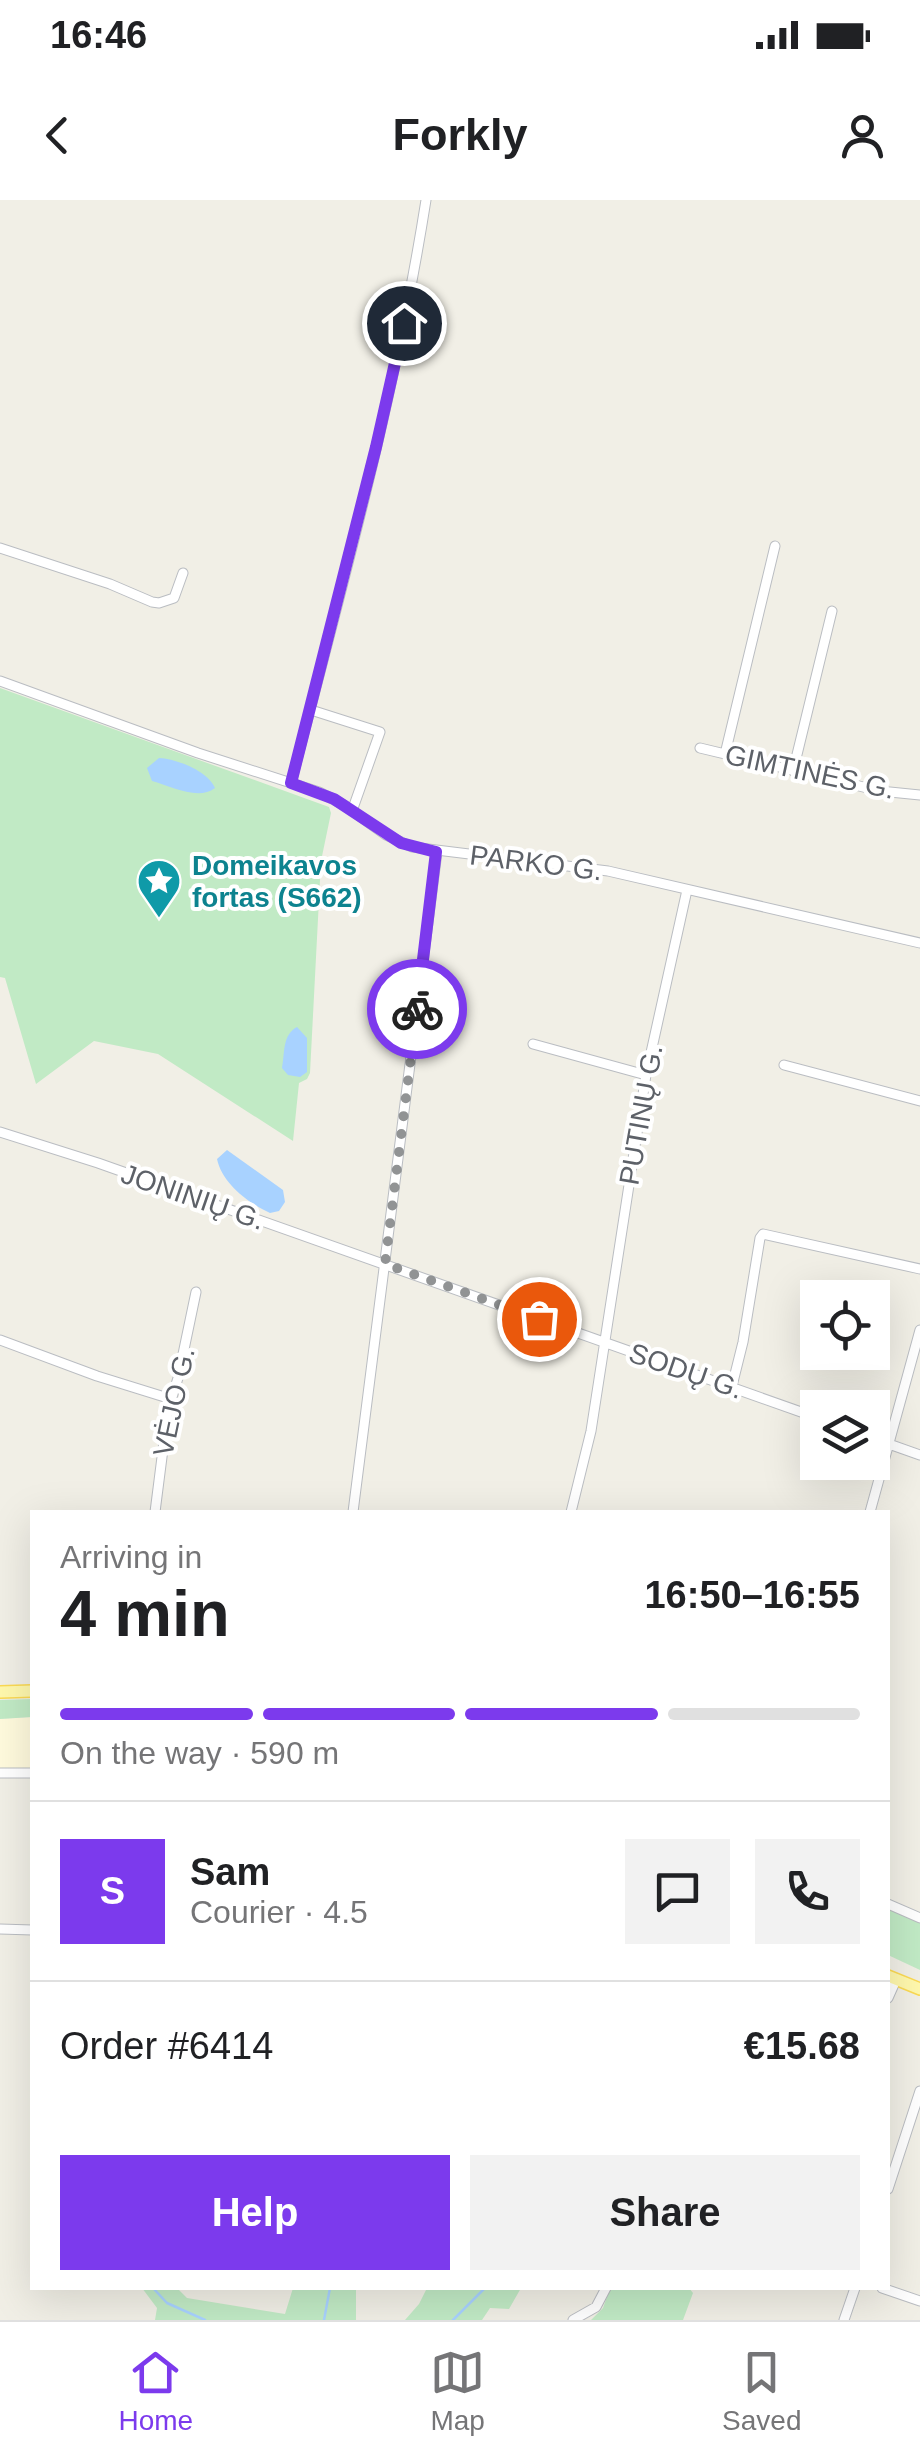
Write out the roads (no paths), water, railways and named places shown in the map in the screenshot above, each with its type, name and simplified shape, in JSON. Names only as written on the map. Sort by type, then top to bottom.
[{"type":"main road","points":[[0,1692],[30,1690]]},
{"type":"main road","points":[[892,1978],[920,1989]]},
{"type":"street","points":[[291,783],[376,447],[426,200]]},
{"type":"street","points":[[724,754],[775,546]]},
{"type":"street","points":[[0,548],[159,603],[174,598],[184,573]]},
{"type":"street","points":[[793,770],[832,611]]},
{"type":"street","name":"PARKO G.","points":[[0,681],[334,799],[401,843],[436,852],[572,865],[920,943]]},
{"type":"street","points":[[311,710],[380,732],[352,812]]},
{"type":"street","name":"GIMTINĖS G.","points":[[700,748],[880,791],[920,795]]},
{"type":"street","points":[[353,1510],[436,852]]},
{"type":"street","name":"PUTINŲ G.","points":[[571,1510],[591,1431],[646,1075],[688,890]]},
{"type":"street","points":[[533,1044],[646,1075]]},
{"type":"street","points":[[784,1065],[920,1101]]},
{"type":"street","name":"JONINIŲ G.","points":[[0,1132],[385,1264]]},
{"type":"street","points":[[732,1386],[763,1234],[920,1269]]},
{"type":"street","name":"SODŲ G.","points":[[385,1264],[800,1411]]},
{"type":"street","name":"VĖJO G.","points":[[155,1510],[171,1399],[196,1292]]},
{"type":"street","points":[[890,1440],[920,1330]]},
{"type":"street","points":[[0,1340],[171,1399]]},
{"type":"street","points":[[890,1444],[920,1455]]},
{"type":"street","points":[[871,1510],[879,1480]]},
{"type":"street","points":[[0,1773],[30,1773]]},
{"type":"street","points":[[890,1905],[920,1918]]},
{"type":"street","points":[[0,1930],[30,1930]]},
{"type":"street","points":[[890,2183],[920,2091]]},
{"type":"street","points":[[573,2320],[596,2307],[605,2290]]},
{"type":"street","points":[[844,2320],[854,2290]]},
{"type":"street","points":[[888,2290],[920,2301]]},
{"type":"water","points":[[159,758],[191,767],[206,776],[215,788],[193,793],[152,781],[147,768]]},
{"type":"water","points":[[297,1027],[307,1038],[307,1072],[300,1077],[288,1075],[282,1068],[286,1040]]},
{"type":"water","points":[[227,1150],[283,1190],[285,1202],[279,1211],[270,1213],[262,1209],[230,1184],[217,1159]]},
{"type":"waterway","points":[[155,2290],[167,2303],[205,2320]]},
{"type":"waterway","points":[[324,2320],[330,2290]]},
{"type":"waterway","points":[[453,2320],[483,2290]]},
{"type":"place","name":"Domeikavos fortas (S662)","points":[[159,919]]}]
